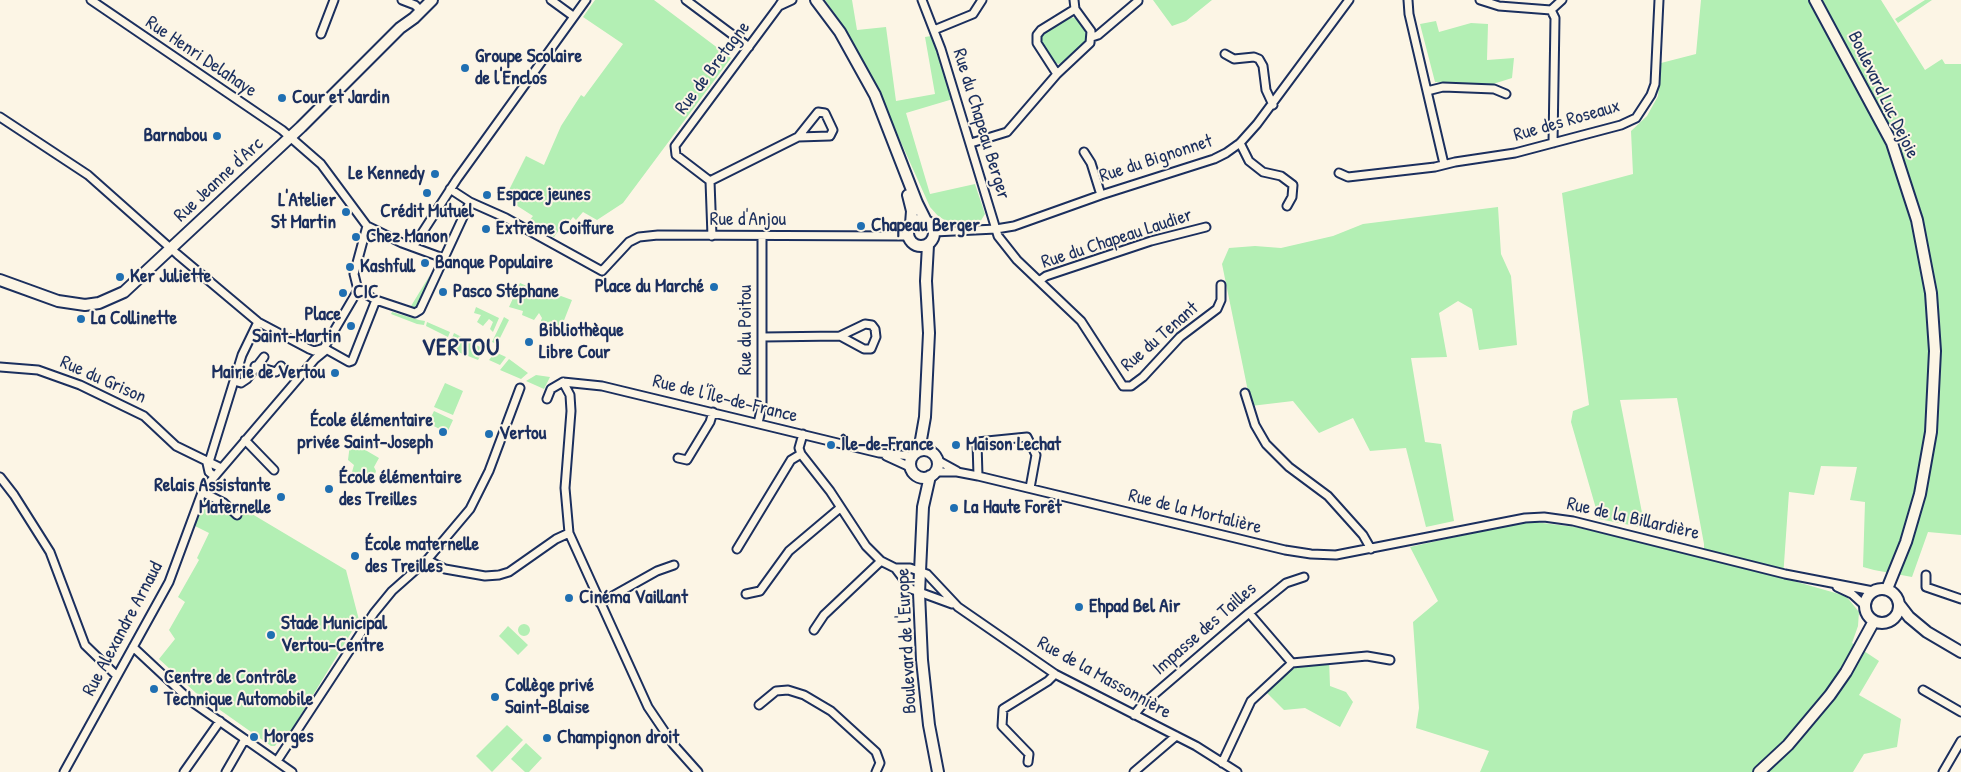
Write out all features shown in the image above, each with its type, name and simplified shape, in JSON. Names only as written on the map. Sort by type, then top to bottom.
[{"type":"street","name":"Rue Henri Delahaye","points":[[91,0],[291,136],[321,164],[367,226]]},
{"type":"street","points":[[320,34],[334,0]]},
{"type":"street","points":[[402,0],[415,5],[421,12]]},
{"type":"street","name":"Rue Jeanne d'Arc","points":[[0,280],[58,301],[85,305],[99,303],[124,292],[291,136],[400,28],[421,12],[432,0]]},
{"type":"street","points":[[552,0],[573,16]]},
{"type":"street","points":[[412,247],[450,189],[586,0]]},
{"type":"street","points":[[686,0],[749,47]]},
{"type":"street","name":"Rue de Bretagne","points":[[710,181],[676,155],[674,150],[678,141],[781,3],[792,0]]},
{"type":"street","points":[[816,0],[840,32],[875,95],[904,171],[926,221]]},
{"type":"street","name":"Rue du Chapeau Berger","points":[[922,0],[934,30],[971,143],[996,229]]},
{"type":"street","name":"Rue du Chapeau Berger","points":[[934,30],[973,14],[982,0]]},
{"type":"street","points":[[971,143],[1007,132],[1057,74],[1090,43],[1091,31],[1075,9],[1074,0]]},
{"type":"street","name":"Rue du Bignonnet","points":[[934,232],[996,229],[1014,226],[1101,195],[1214,159],[1240,143],[1273,105],[1349,0]]},
{"type":"street","points":[[1408,0],[1408,14],[1444,164]]},
{"type":"street","points":[[1480,0],[1498,6],[1551,10],[1562,0]]},
{"type":"street","name":"Rue des Roseaux","points":[[1340,173],[1348,177],[1515,153],[1621,126],[1636,118],[1645,107],[1655,84],[1660,0]]},
{"type":"street","name":"Boulevard Luc Dejoie","points":[[1815,0],[1892,143],[1917,220],[1931,294],[1935,351],[1931,432],[1915,510],[1887,589]]},
{"type":"street","points":[[1092,37],[1098,35],[1138,2]]},
{"type":"street","points":[[1057,74],[1037,43],[1037,35],[1041,30],[1075,9]]},
{"type":"street","points":[[1551,10],[1555,18],[1553,144]]},
{"type":"street","points":[[1225,54],[1234,58],[1254,57],[1259,59],[1263,66],[1266,90],[1273,105]]},
{"type":"street","points":[[1427,91],[1443,87],[1494,89],[1506,94]]},
{"type":"street","points":[[712,236],[710,181],[798,137],[830,136],[832,130],[825,113],[818,112],[798,137]]},
{"type":"street","points":[[0,117],[88,175],[171,249],[258,322],[314,351],[325,349],[349,362],[352,361],[376,300]]},
{"type":"street","points":[[1240,143],[1249,161],[1263,172],[1280,176],[1293,185],[1292,197],[1287,206]]},
{"type":"street","points":[[1084,152],[1091,163],[1101,195]]},
{"type":"street","points":[[904,171],[912,210],[908,236],[916,246],[926,281]]},
{"type":"street","points":[[358,290],[392,306],[414,313],[420,310],[470,202],[450,189]]},
{"type":"street","name":"Rue d'Anjou","points":[[470,202],[506,218],[602,271],[629,242],[639,237],[908,236]]},
{"type":"street","points":[[910,224],[919,220],[926,221],[931,224],[934,232],[933,240],[928,245],[916,246]]},
{"type":"street","points":[[325,349],[358,290],[354,274],[367,226],[412,247],[443,258]]},
{"type":"street","name":"Rue du Chapeau Laudier","points":[[1038,281],[1046,276],[1151,241],[1206,227]]},
{"type":"street","name":"Rue du Tenant","points":[[996,229],[1001,242],[1038,281],[1081,321],[1122,386],[1131,386],[1180,337],[1218,309],[1221,300],[1221,284]]},
{"type":"street","name":"Rue du Poitou","points":[[758,423],[762,406],[762,237]]},
{"type":"street","points":[[928,245],[926,281],[929,334],[926,417],[910,467],[918,476],[932,474]]},
{"type":"street","points":[[214,476],[209,472],[208,463],[242,355],[258,322]]},
{"type":"street","points":[[763,337],[840,336],[865,324],[872,325],[875,329],[876,337],[871,349],[864,350],[840,336]]},
{"type":"street","name":"Rue Alexandre Arnaud","points":[[64,772],[169,582],[201,494],[214,476],[325,349]]},
{"type":"street","points":[[314,351],[315,359]]},
{"type":"street","points":[[234,380],[241,382],[264,357]]},
{"type":"street","points":[[255,366],[276,372],[281,366]]},
{"type":"street","name":"Rue du Grison","points":[[0,367],[38,370],[80,385],[144,416],[176,446],[221,468]]},
{"type":"street","points":[[547,399],[551,389],[563,382],[570,395],[571,410],[565,488],[569,533],[648,707],[673,744],[698,772]]},
{"type":"street","name":"Rue de l'Île-de-France","points":[[563,382],[602,386],[879,452],[915,453]]},
{"type":"street","points":[[277,761],[374,613],[392,591],[428,560],[461,521],[476,498],[489,471],[520,388]]},
{"type":"street","points":[[1244,393],[1255,425],[1266,444],[1289,467],[1328,496],[1364,535],[1372,550]]},
{"type":"street","points":[[678,458],[687,460],[710,422],[713,412]]},
{"type":"street","points":[[915,453],[935,456],[926,417]]},
{"type":"street","points":[[802,434],[801,454],[857,534],[881,561],[895,568],[919,570]]},
{"type":"street","points":[[978,476],[977,442],[1027,437],[1036,455],[1030,488]]},
{"type":"street","points":[[245,440],[274,470]]},
{"type":"street","name":"Rue de l'Île-de-France","points":[[879,452],[910,467]]},
{"type":"street","points":[[737,549],[791,460],[801,454]]},
{"type":"street","name":"Rue de la Mortalière","points":[[935,456],[957,472]]},
{"type":"street","name":"Boulevard de l'Europe","points":[[935,456],[923,507],[919,593],[922,660],[929,726],[938,772]]},
{"type":"street","name":"Rue de la Mortalière","points":[[932,474],[957,472],[978,476],[1285,550],[1336,555],[1372,550],[1426,537]]},
{"type":"street","name":"Boulevard de l'Europe","points":[[918,476],[923,507]]},
{"type":"street","points":[[0,477],[14,495],[50,552],[85,645],[117,676]]},
{"type":"street","points":[[201,494],[224,503],[237,515]]},
{"type":"street","points":[[746,594],[760,591],[788,551],[840,508]]},
{"type":"street","name":"Rue de la Billardière","points":[[1426,537],[1524,518],[1544,517],[1572,521],[1830,583],[1873,591]]},
{"type":"street","points":[[428,560],[445,569],[485,576],[499,575],[509,572],[556,539],[569,533]]},
{"type":"street","points":[[814,630],[824,615],[881,561]]},
{"type":"street","points":[[600,603],[657,570],[674,565]]},
{"type":"street","points":[[895,568],[911,589],[919,593]]},
{"type":"street","name":"Rue de la Massonnière","points":[[919,570],[930,577],[958,607],[1054,674],[1176,736],[1237,772]]},
{"type":"street","points":[[1926,575],[1926,587],[1961,599]]},
{"type":"street","name":"Impasse des Tailles","points":[[1134,716],[1143,704],[1249,613],[1286,583],[1304,576]]},
{"type":"street","name":"Rue de la Billardière","points":[[1830,583],[1852,594],[1864,605]]},
{"type":"street","points":[[1899,604],[1897,614],[1892,620],[1884,623],[1874,621],[1867,614],[1864,605],[1868,595],[1873,591],[1887,589],[1897,597],[1899,604],[1909,617],[1927,632],[1961,652]]},
{"type":"street","name":"Rue de la Massonnière","points":[[919,593],[958,607]]},
{"type":"street","points":[[1249,613],[1292,663]]},
{"type":"street","points":[[1892,620],[1927,632]]},
{"type":"street","points":[[1759,772],[1788,745],[1830,695],[1846,672],[1874,621]]},
{"type":"street","points":[[133,647],[192,702],[292,772]]},
{"type":"street","points":[[1222,762],[1251,701],[1292,663],[1367,656],[1390,660]]},
{"type":"street","points":[[1028,762],[1029,754],[1002,726],[1003,709],[1048,681],[1054,674]]},
{"type":"street","points":[[758,705],[776,691],[788,690],[804,695],[831,711],[876,752],[880,763],[876,772]]},
{"type":"street","points":[[1923,690],[1961,712]]},
{"type":"street","points":[[184,772],[220,721]]},
{"type":"street","points":[[1134,772],[1176,736]]},
{"type":"street","points":[[226,772],[245,739]]},
{"type":"street","points":[[1943,772],[1961,741]]},
{"type":"green space","points":[[595,0],[654,0],[731,58],[623,203],[597,220],[583,212],[576,220],[573,217],[567,225],[564,223],[554,237],[528,222],[533,216],[505,198],[526,156],[544,165],[561,126],[581,95],[584,97],[623,44],[583,17]]},
{"type":"green space","points":[[825,0],[852,0],[857,30],[886,27],[896,101],[935,94],[925,37],[931,36],[953,99],[906,113],[930,194],[975,184],[985,214],[980,222],[966,225],[948,222],[938,216],[930,207],[869,71],[843,26]]},
{"type":"green space","points":[[1153,0],[1212,0],[1186,21],[1172,26]]},
{"type":"green space","points":[[1701,0],[1881,0],[1925,70],[1942,59],[1945,64],[1961,64],[1961,535],[1928,532],[1912,577],[1874,570],[1863,567],[1865,502],[1850,500],[1857,467],[1821,466],[1814,495],[1789,492],[1783,578],[1846,596],[1859,612],[1858,626],[1852,643],[1879,661],[1859,695],[1901,719],[1897,747],[1864,754],[1853,772],[1480,772],[1489,751],[1416,728],[1419,708],[1413,622],[1438,601],[1410,547],[1526,521],[1575,527],[1704,557],[1704,544],[1677,398],[1620,400],[1645,528],[1599,519],[1571,422],[1573,411],[1589,405],[1562,193],[1633,174],[1631,131],[1647,116],[1658,96],[1661,63],[1696,54]]},
{"type":"green space","points":[[1925,0],[1932,0],[1898,23],[1895,19]]},
{"type":"green space","points":[[1067,17],[1076,18],[1089,38],[1086,44],[1062,63],[1058,64],[1053,61],[1040,42],[1041,36]]},
{"type":"green space","points":[[1436,21],[1439,32],[1471,23],[1488,24],[1487,60],[1514,58],[1512,78],[1493,84],[1435,82],[1420,24]]},
{"type":"green space","points":[[1498,207],[1501,254],[1511,276],[1517,345],[1479,350],[1472,309],[1458,301],[1439,313],[1447,357],[1411,358],[1425,442],[1441,444],[1454,521],[1426,527],[1406,448],[1370,451],[1353,418],[1319,433],[1293,401],[1251,406],[1222,264],[1229,248],[1255,246],[1281,248],[1333,236],[1363,224]]},
{"type":"green space","points":[[430,275],[418,306],[416,308],[411,306]]},
{"type":"green space","points":[[520,283],[545,294],[561,296],[572,300],[561,328],[553,325],[551,328],[540,323],[542,318],[539,313],[534,320],[522,315],[523,311],[509,307]]},
{"type":"green space","points":[[476,307],[499,318],[493,332],[490,329],[493,322],[489,319],[483,326],[477,322],[481,315],[474,313]]},
{"type":"green space","points":[[392,312],[425,321],[424,325],[391,314]]},
{"type":"green space","points":[[504,317],[509,320],[497,344],[492,342]]},
{"type":"green space","points":[[427,322],[450,332],[448,337],[426,326]]},
{"type":"green space","points":[[454,333],[484,349],[478,360],[448,348]]},
{"type":"green space","points":[[495,352],[506,357],[500,365],[489,360]]},
{"type":"green space","points":[[509,359],[528,373],[521,379],[500,370]]},
{"type":"green space","points":[[536,375],[550,377],[544,389],[526,381]]},
{"type":"green space","points":[[445,383],[463,391],[453,415],[434,407]]},
{"type":"green space","points":[[434,411],[453,420],[447,433],[428,423]]},
{"type":"green space","points":[[350,444],[355,444],[379,458],[374,467],[376,471],[373,480],[365,482],[352,472],[354,465],[348,460]]},
{"type":"green space","points":[[211,498],[238,514],[242,508],[346,570],[359,620],[286,739],[282,737],[275,746],[271,746],[196,693],[159,659],[175,639],[169,630],[185,602],[178,597],[199,560],[197,558],[209,533],[195,526],[203,502]]},
{"type":"green space","points":[[522,624],[526,624],[530,630],[526,636],[522,636],[518,632],[518,628]]},
{"type":"green space","points":[[508,626],[528,645],[518,655],[499,636]]},
{"type":"green space","points":[[1329,659],[1330,686],[1346,692],[1353,702],[1340,727],[1305,708],[1284,710],[1262,688],[1292,663]]},
{"type":"green space","points":[[507,725],[523,740],[492,772],[476,756]]},
{"type":"green space","points":[[526,743],[542,758],[529,772],[525,772],[511,759]]},
{"type":"place","name":"Groupe Scolaire de l'Enclos","points":[[465,68]]},
{"type":"place","name":"Cour et Jardin","points":[[282,98]]},
{"type":"place","name":"Barnabou","points":[[217,136]]},
{"type":"place","name":"Le Kennedy","points":[[435,174]]},
{"type":"place","name":"Crédit Mutuel","points":[[427,193]]},
{"type":"place","name":"Espace jeunes","points":[[487,195]]},
{"type":"place","name":"L'Atelier St Martin","points":[[346,212]]},
{"type":"place","name":"Chapeau Berger","points":[[861,226]]},
{"type":"place","name":"Extrême Coiffure","points":[[486,229]]},
{"type":"place","name":"Chez Manon","points":[[356,237]]},
{"type":"place","name":"Banque Populaire","points":[[425,263]]},
{"type":"place","name":"Kashfull","points":[[350,267]]},
{"type":"place","name":"Ker Juliette","points":[[120,277]]},
{"type":"place","name":"Place du Marché","points":[[714,287]]},
{"type":"place","name":"Pasco Stéphane","points":[[443,292]]},
{"type":"place","name":"CIC","points":[[343,293]]},
{"type":"place","name":"La Collinette","points":[[81,319]]},
{"type":"place","name":"Place Saint-Martin","points":[[351,326]]},
{"type":"place","name":"Bibliothèque Libre Cour","points":[[529,342]]},
{"type":"place","name":"Mairie de Vertou","points":[[335,373]]},
{"type":"place","name":"École élémentaire privée Saint-Joseph","points":[[443,432]]},
{"type":"place","name":"Vertou","points":[[489,434]]},
{"type":"place","name":"Île-de-France","points":[[831,445]]},
{"type":"place","name":"Maison Lechat","points":[[956,445]]},
{"type":"place","name":"École élémentaire des Treilles","points":[[329,489]]},
{"type":"place","name":"Relais Assistante Maternelle","points":[[281,497]]},
{"type":"place","name":"La Haute Forêt","points":[[954,508]]},
{"type":"place","name":"École maternelle des Treilles","points":[[355,556]]},
{"type":"place","name":"Cinéma Vaillant","points":[[569,598]]},
{"type":"place","name":"Ehpad Bel Air","points":[[1079,607]]},
{"type":"place","name":"Stade Municipal Vertou-Centre","points":[[271,635]]},
{"type":"place","name":"Centre de Contrôle Technique Automobile","points":[[154,689]]},
{"type":"place","name":"Collège privé Saint-Blaise","points":[[495,697]]},
{"type":"place","name":"Morges","points":[[254,737]]},
{"type":"place","name":"Champignon droit","points":[[547,738]]},
{"type":"district","name":"VERTOU","points":[[461,349]]}]
